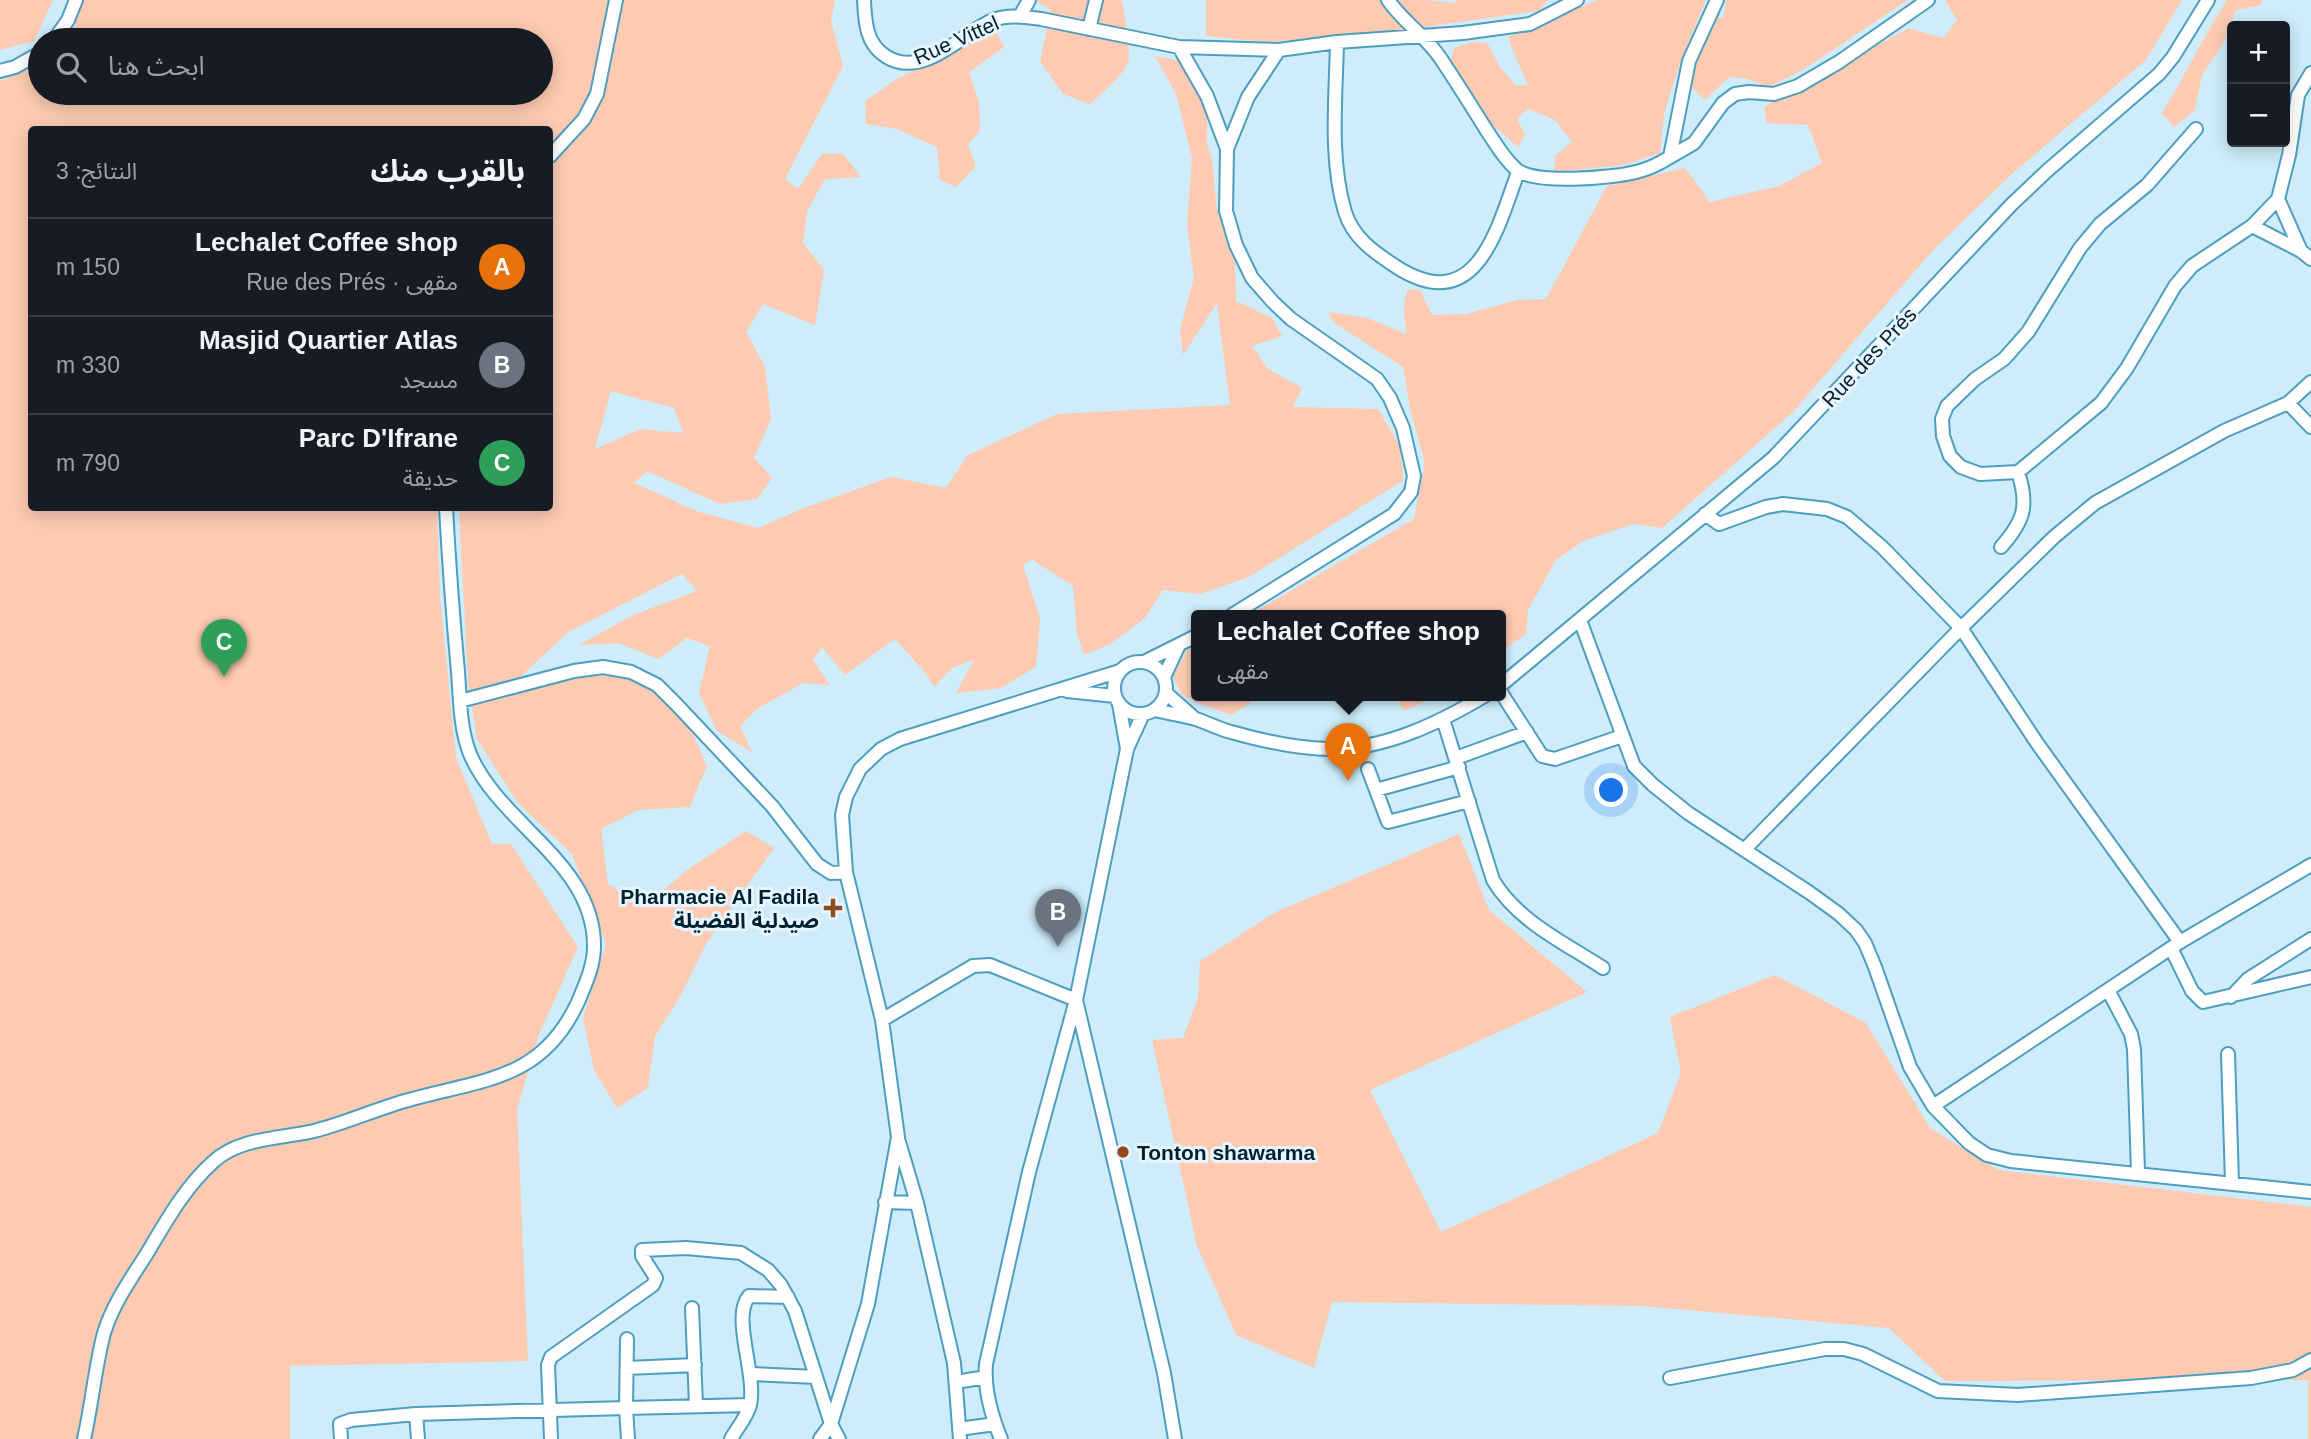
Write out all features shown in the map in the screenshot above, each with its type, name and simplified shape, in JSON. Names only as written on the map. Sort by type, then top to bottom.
[{"type":"street","points":[[62,28],[76,0]]},
{"type":"street","points":[[553,153],[584,119],[597,94],[616,0]]},
{"type":"street","name":"Rue Vittel","points":[[864,0],[866,26],[872,43],[886,56],[905,63],[923,60],[950,47],[992,21],[1020,16],[1179,47],[1279,50],[1530,24],[1577,0]]},
{"type":"street","points":[[1020,16],[1029,0]]},
{"type":"street","points":[[1089,29],[1096,0]]},
{"type":"street","points":[[1388,0],[1407,24],[1423,36],[1440,56],[1500,150],[1518,172],[1557,179],[1600,177],[1642,170],[1670,157],[1694,143],[1723,103],[1735,94],[1774,93],[1798,86],[1839,62],[1928,0]]},
{"type":"street","points":[[1670,157],[1689,61],[1717,0]]},
{"type":"street","name":"Rue des Prés","points":[[1506,684],[1773,458],[2012,204],[2159,74],[2173,57],[2208,0]]},
{"type":"street","points":[[1337,42],[1337,176],[1346,215],[1364,244],[1377,254],[1420,280],[1454,280],[1481,260],[1491,245],[1518,172]]},
{"type":"street","points":[[1179,47],[1207,96],[1227,149]]},
{"type":"street","points":[[1240,610],[1394,514],[1411,492],[1414,476],[1403,428],[1390,398],[1377,379],[1291,319],[1273,302],[1252,278],[1236,245],[1226,211],[1227,149],[1248,97],[1279,50]]},
{"type":"street","points":[[0,71],[28,60]]},
{"type":"street","points":[[2196,129],[2147,186],[2100,224],[2080,248],[2028,332],[2004,359],[1975,379],[1947,407],[1942,419],[1943,436],[1950,456],[1956,463],[1980,474],[2018,472],[2101,404],[2127,368],[2175,286],[2192,266],[2252,226],[2278,199],[2289,155],[2298,95],[2311,73]]},
{"type":"street","points":[[2278,199],[2306,255]]},
{"type":"street","points":[[2252,226],[2306,255]]},
{"type":"street","points":[[1744,850],[1961,628],[2054,537],[2095,503],[2224,431],[2288,403],[2311,382]]},
{"type":"street","points":[[2288,403],[2311,427]]},
{"type":"street","points":[[2001,547],[2018,526],[2024,507],[2024,491],[2018,472]]},
{"type":"street","points":[[1705,514],[1719,524],[1766,507],[1783,504],[1828,509],[1847,517],[1877,542],[1961,628],[2176,945],[2197,998],[2203,1002],[2211,1001],[2311,977]]},
{"type":"street","points":[[84,1439],[101,1348],[112,1312],[170,1217],[214,1161],[237,1147],[254,1141],[314,1131],[379,1109],[518,1069],[542,1053],[566,1025],[580,998],[592,961],[593,929],[582,897],[566,872],[505,806],[478,768],[466,740],[460,701],[446,511]]},
{"type":"street","points":[[1580,620],[1634,766],[1688,813],[1839,914],[1856,930],[1875,967],[1910,1067],[1933,1106],[1969,1143],[1987,1154],[2011,1161],[2138,1172],[2311,1192]]},
{"type":"street","points":[[995,1424],[960,1434],[954,1363],[918,1203],[898,1137],[882,1020],[846,872],[842,816],[846,797],[860,769],[881,749],[900,740],[1120,671],[1191,639]]},
{"type":"street","points":[[1164,677],[1178,647]]},
{"type":"street","points":[[1001,1439],[995,1424],[986,1377],[987,1357],[1029,1172],[1076,1000],[1127,749],[1149,712],[1161,703],[1166,693],[1164,677],[1159,670],[1144,662]]},
{"type":"street","points":[[460,701],[574,671],[603,667],[631,672],[657,685],[677,705],[772,806],[817,864],[831,873],[846,872]]},
{"type":"street","points":[[1120,671],[1113,687],[1127,749]]},
{"type":"street","points":[[1059,690],[1117,700],[1135,713],[1149,712],[1195,719],[1227,732],[1280,744],[1330,749],[1352,748],[1402,736],[1443,719],[1475,701]]},
{"type":"street","points":[[1166,693],[1195,719]]},
{"type":"street","points":[[1506,699],[1542,757],[1555,759],[1622,736]]},
{"type":"street","points":[[1443,719],[1493,880],[1500,892],[1522,915],[1603,968]]},
{"type":"street","points":[[1376,790],[1457,762],[1527,733]]},
{"type":"street","points":[[1368,769],[1388,822],[1469,801]]},
{"type":"street","points":[[1933,1106],[2176,945],[2311,865]]},
{"type":"street","points":[[2231,997],[2248,979],[2311,939]]},
{"type":"street","points":[[882,1020],[972,966],[990,965],[1076,1000]]},
{"type":"street","points":[[2108,990],[2131,1034],[2134,1049],[2138,1172]]},
{"type":"street","points":[[1076,1000],[1164,1373],[1175,1439]]},
{"type":"street","points":[[2228,1054],[2232,1182]]},
{"type":"street","points":[[820,1439],[831,1424],[868,1304],[898,1137]]},
{"type":"street","points":[[885,1202],[918,1203]]},
{"type":"street","points":[[551,1439],[548,1365],[551,1357],[655,1283],[655,1275],[642,1256],[642,1250],[687,1248],[741,1253],[768,1270],[781,1285],[795,1311],[831,1424],[839,1439]]},
{"type":"street","points":[[731,1439],[750,1405],[751,1374],[743,1334],[745,1301],[748,1296],[788,1297]]},
{"type":"street","points":[[692,1308],[696,1405]]},
{"type":"street","points":[[627,1339],[628,1439]]},
{"type":"street","points":[[1670,1378],[1825,1349],[1844,1349],[1863,1354],[1938,1391],[2018,1395],[2251,1378],[2293,1370],[2311,1360]]},
{"type":"street","points":[[626,1368],[695,1365]]},
{"type":"street","points":[[751,1374],[816,1377]]},
{"type":"street","points":[[956,1382],[986,1377]]},
{"type":"street","points":[[341,1439],[340,1425],[345,1421],[416,1414],[750,1405]]},
{"type":"street","points":[[416,1414],[418,1439]]},
{"type":"shaded area","points":[[0,0],[53,0],[40,28],[28,28],[28,43],[0,50]]},
{"type":"shaded area","points":[[81,0],[835,0],[831,21],[843,66],[785,179],[798,189],[822,154],[843,154],[861,177],[825,179],[807,211],[803,243],[824,270],[815,325],[763,304],[746,332],[765,367],[771,419],[754,458],[772,478],[757,499],[720,504],[647,471],[634,483],[699,512],[758,528],[804,508],[891,477],[946,488],[968,455],[1057,414],[1230,405],[1217,303],[1183,355],[1180,329],[1194,278],[1187,224],[1192,158],[1176,94],[1155,56],[1181,61],[1207,110],[1207,144],[1212,160],[1217,209],[1235,257],[1236,301],[1272,318],[1282,336],[1252,346],[1268,369],[1302,388],[1293,407],[1378,409],[1400,446],[1404,480],[1249,577],[1200,594],[1163,590],[1145,618],[1110,644],[1084,655],[1077,633],[1073,586],[1031,559],[1023,565],[1040,619],[1036,667],[1001,688],[956,693],[974,660],[952,668],[934,687],[927,675],[895,639],[845,675],[822,647],[813,660],[830,685],[803,683],[757,709],[740,726],[752,752],[717,731],[699,693],[710,646],[687,638],[658,659],[618,643],[579,645],[633,615],[697,591],[682,574],[568,632],[517,680],[586,672],[631,677],[651,685],[669,698],[684,717],[707,766],[690,807],[638,810],[601,829],[608,884],[644,907],[687,870],[746,831],[774,848],[706,944],[681,995],[655,1036],[648,1088],[617,1108],[594,1070],[583,1018],[606,944],[572,854],[518,803],[477,739],[468,683],[459,511],[553,511],[553,126],[28,126],[28,511],[437,511],[440,597],[456,758],[492,844],[511,844],[578,947],[538,1037],[517,1110],[528,1361],[290,1366],[290,1439],[0,1439],[0,81],[28,70],[28,105],[553,105],[553,28],[75,28]],"holes":[[[611,391],[674,408],[683,433],[640,429],[595,449]]]},
{"type":"shaded area","points":[[1034,0],[1121,0],[1127,31],[1128,62],[1117,79],[1090,104],[1063,94],[1040,61],[1051,10]]},
{"type":"shaded area","points":[[1206,0],[1424,0],[1456,3],[1457,0],[1548,0],[1539,11],[1382,33],[1266,42],[1206,36]]},
{"type":"shaded area","points":[[1598,0],[1706,0],[1681,60],[1664,114],[1660,153],[1625,165],[1554,172],[1555,156],[1572,142],[1555,120],[1528,109],[1517,119],[1525,135],[1518,147],[1489,122],[1449,67],[1454,48],[1471,42],[1487,43],[1500,67],[1516,86],[1528,85],[1509,36]]},
{"type":"shaded area","points":[[1727,0],[1908,0],[1801,71],[1769,87],[1747,79],[1729,77],[1705,100],[1692,88],[1688,69],[1712,17],[1723,18]]},
{"type":"shaded area","points":[[1945,0],[2182,0],[2146,60],[2013,173],[1934,249],[1792,413],[1662,528],[1633,524],[1583,541],[1556,560],[1528,610],[1526,634],[1506,648],[1506,610],[1258,610],[1414,519],[1425,463],[1410,409],[1403,367],[1333,322],[1328,312],[1367,318],[1406,334],[1404,305],[1407,290],[1420,290],[1432,315],[1466,314],[1518,300],[1546,299],[1607,186],[1685,168],[1710,202],[1779,186],[1822,163],[1808,125],[1767,123],[1764,107],[1909,28],[1943,38],[1957,20]]},
{"type":"shaded area","points":[[2227,0],[2262,0],[2260,6],[2236,10],[2232,21],[2227,21],[2227,33],[2222,46],[2202,75],[2195,110],[2174,127],[2162,113]]},
{"type":"shaded area","points":[[994,28],[1004,47],[969,72],[979,103],[980,130],[968,145],[976,166],[956,187],[940,180],[937,147],[897,129],[866,124],[865,101],[897,79]]},
{"type":"shaded area","points":[[1191,649],[1191,699],[1181,694],[1173,676],[1187,651]]},
{"type":"shaded area","points":[[1194,701],[1251,701],[1231,715]]},
{"type":"shaded area","points":[[1398,701],[1425,701],[1404,711]]},
{"type":"shaded area","points":[[1459,834],[1489,910],[1587,992],[1370,1090],[1441,1232],[1658,1133],[1681,1073],[1670,1017],[1775,975],[1866,1023],[1930,1128],[1998,1170],[2311,1207],[2311,1439],[2308,1439],[2308,1380],[1945,1381],[1889,1328],[1642,1306],[1332,1302],[1314,1368],[1236,1335],[1197,1246],[1152,1040],[1183,1038],[1198,998],[1200,961],[1276,912]]},
{"type":"place","name":"Parc D'Ifrane","points":[[224,677]]},
{"type":"place","name":"Lechalet Coffee shop","points":[[1348,781]]},
{"type":"place","name":"Pharmacie Al Fadila صيدلية الفضيلة","points":[[833,908]]},
{"type":"place","name":"Masjid Quartier Atlas","points":[[1058,947]]},
{"type":"place","name":"Tonton shawarma","points":[[1123,1152]]}]
